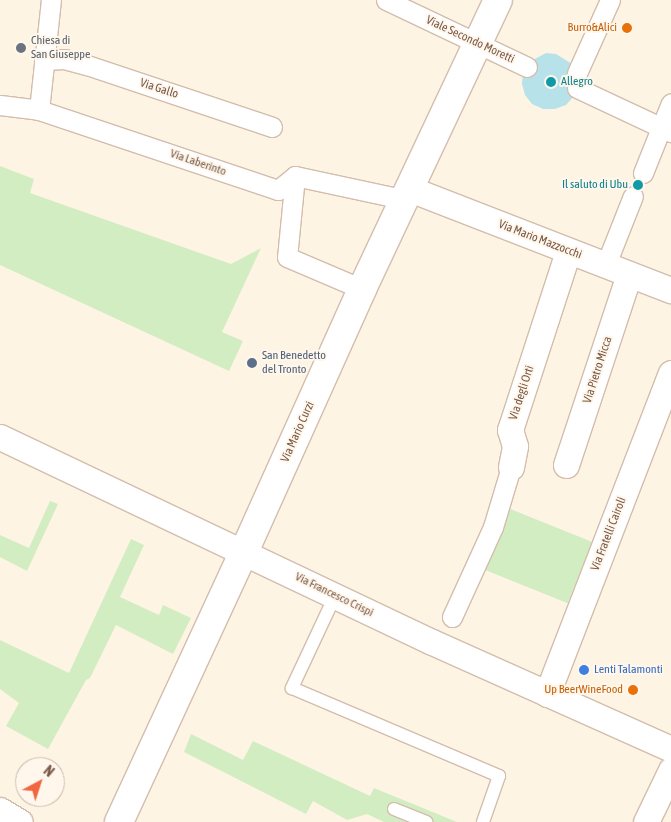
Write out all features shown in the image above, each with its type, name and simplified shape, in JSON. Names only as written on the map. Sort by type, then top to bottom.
[{"type":"street","points":[[39,110],[50,0]]},
{"type":"street","name":"Viale Secondo Moretti","points":[[386,0],[407,4],[478,44],[527,66]]},
{"type":"street","name":"Via Mario Curzi","points":[[120,822],[362,289],[402,193],[478,44],[498,0]]},
{"type":"street","points":[[610,0],[577,81],[666,130]]},
{"type":"street","name":"Via Gallo","points":[[44,60],[64,59],[272,127]]},
{"type":"street","points":[[643,173],[666,130],[671,103]]},
{"type":"street","name":"Via Laberinto","points":[[0,105],[39,110],[278,190],[295,176]]},
{"type":"street","points":[[353,285],[287,257],[295,176],[402,193]]},
{"type":"street","name":"Via Mario Mazzocchi","points":[[402,193],[671,290]]},
{"type":"street","points":[[610,254],[634,196]]},
{"type":"street","name":"Via degli Orti","points":[[452,617],[493,527],[512,467],[515,446],[510,430],[568,252]]},
{"type":"street","name":"Via Pietro Micca","points":[[566,465],[629,274]]},
{"type":"street","name":"Via Fratelli Cairoli","points":[[547,694],[671,374]]},
{"type":"street","name":"Via Francesco Crispi","points":[[0,437],[335,596],[547,694],[671,748]]},
{"type":"street","points":[[646,822],[671,770]]},
{"type":"street","points":[[0,810],[20,822]]},
{"type":"lane","points":[[335,596],[292,688],[499,776],[483,822]]},
{"type":"lane","points":[[394,809],[427,822]]},
{"type":"green space","points":[[0,166],[34,179],[30,193],[231,264],[261,248],[222,332],[243,341],[229,371],[0,265]]},
{"type":"green space","points":[[50,501],[58,504],[27,571],[0,557],[0,535],[29,548]]},
{"type":"green space","points":[[508,508],[592,542],[568,603],[483,569]]},
{"type":"green space","points":[[131,539],[144,545],[120,597],[159,615],[163,605],[191,618],[173,654],[116,625],[90,678],[86,680],[48,749],[6,726],[19,703],[0,689],[0,640],[69,673]]},
{"type":"green space","points":[[191,734],[243,760],[253,741],[370,796],[374,788],[457,822],[384,822],[367,814],[347,820],[313,801],[306,814],[184,752]]},
{"type":"water","points":[[546,53],[556,54],[572,64],[574,96],[566,105],[555,109],[543,109],[532,104],[525,95],[522,84],[523,73],[531,61]]},
{"type":"place","name":"Burro&Alici","points":[[627,28]]},
{"type":"place","name":"Chiesa di San Giuseppe","points":[[21,48]]},
{"type":"place","name":"Allegro","points":[[551,82]]},
{"type":"place","name":"Il saluto di Ubu","points":[[638,185]]},
{"type":"place","name":"San Benedetto del Tronto","points":[[252,363]]},
{"type":"place","name":"Lenti Talamonti","points":[[584,670]]},
{"type":"place","name":"Up BeerWineFood","points":[[633,690]]}]
